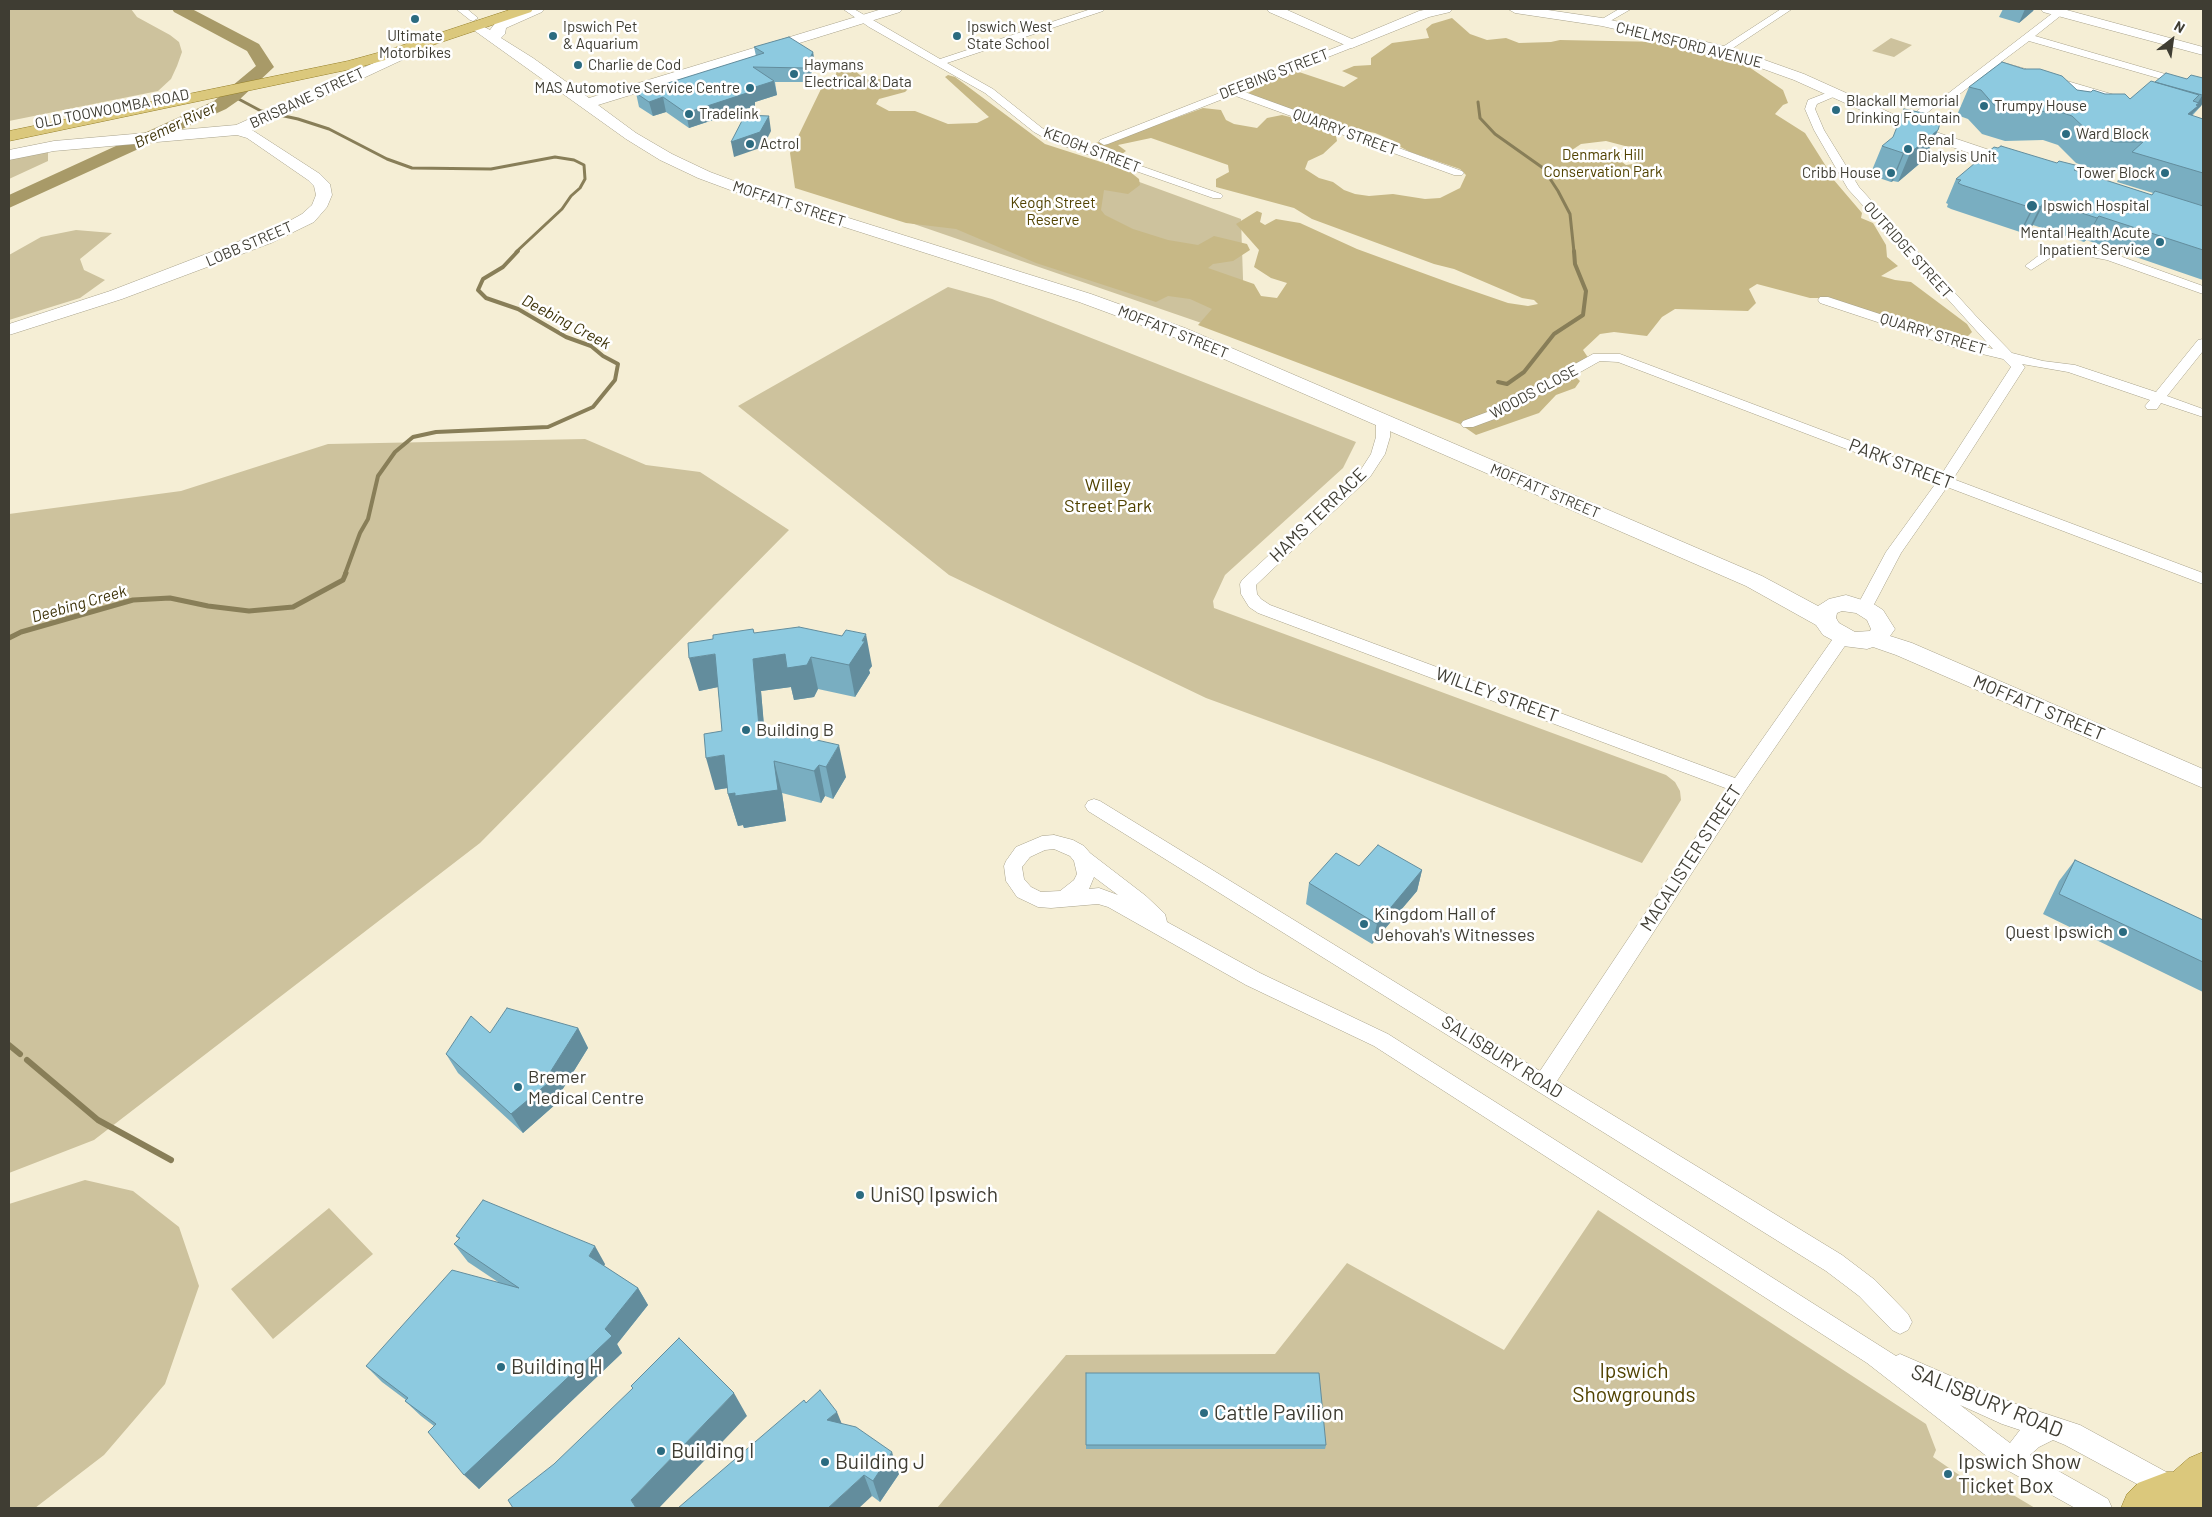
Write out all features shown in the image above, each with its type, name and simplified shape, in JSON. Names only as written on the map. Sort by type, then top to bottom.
[{"type":"main road","name":"OLD TOOWOOMBA ROAD","points":[[319,70],[505,9]]},
{"type":"main road","points":[[473,19],[526,9]]},
{"type":"main road","points":[[498,34],[496,30],[500,26],[537,9]]},
{"type":"main road","points":[[586,104],[895,9]]},
{"type":"main road","points":[[1274,9],[1352,44]]},
{"type":"main road","name":"DEEBING STREET","points":[[1352,44],[1428,10],[1446,9]]},
{"type":"main road","name":"CHELMSFORD AVENUE","points":[[1515,9],[1602,22],[1723,50],[1770,65],[1939,138],[2034,164]]},
{"type":"main road","points":[[2057,10],[2203,51]]},
{"type":"main road","name":"OLD TOOWOOMBA ROAD","points":[[9,136],[132,108],[382,57],[436,39],[473,19]]},
{"type":"main road","points":[[473,19],[498,34],[528,61]]},
{"type":"main road","points":[[473,19],[500,44],[528,61]]},
{"type":"main road","points":[[436,39],[460,37],[479,42],[528,61]]},
{"type":"main road","name":"BRISBANE STREET","points":[[230,130],[290,107],[436,39]]},
{"type":"main road","name":"MOFFATT STREET","points":[[528,61],[652,149],[704,175],[746,191],[1085,298],[1178,332],[1754,581],[1831,611]]},
{"type":"main road","name":"OLD TOOWOOMBA ROAD","points":[[9,130],[132,108]]},
{"type":"main road","points":[[9,155],[54,146],[230,130]]},
{"type":"main road","name":"LOBB STREET","points":[[9,330],[116,295],[193,267],[290,228],[308,218],[322,202],[324,195],[322,184],[252,134],[230,130]]},
{"type":"main road","points":[[1846,603],[1873,624],[1859,641],[1843,637],[1831,629],[1831,611],[1846,603]]},
{"type":"main road","name":"MOFFATT STREET","points":[[1873,624],[2203,765]]},
{"type":"main road","name":"MOFFATT STREET","points":[[1873,624],[1904,649],[2203,779]]},
{"type":"main road","points":[[2141,1508],[2145,1502],[2156,1494],[2191,1489]]},
{"type":"street","name":"KEOGH STREET","points":[[848,9],[989,91],[1038,130],[1054,138],[1218,196]]},
{"type":"street","points":[[938,63],[1100,9]]},
{"type":"street","points":[[1602,22],[1626,9]]},
{"type":"street","points":[[1723,50],[1787,9]]},
{"type":"street","points":[[1911,127],[1940,109],[1940,104],[2027,37],[2057,10]]},
{"type":"street","points":[[2027,37],[2203,88]]},
{"type":"street","name":"DEEBING STREET","points":[[1104,142],[1352,44]]},
{"type":"street","points":[[1994,63],[2127,102]]},
{"type":"street","name":"QUARRY STREET","points":[[1232,91],[1458,173]]},
{"type":"street","name":"OUTRIDGE STREET","points":[[1834,93],[1814,100],[1810,106],[1818,130],[1854,189],[2007,356]]},
{"type":"street","points":[[2032,266],[2050,253],[2082,251],[2110,257],[2203,290]]},
{"type":"street","name":"QUARRY STREET","points":[[1824,300],[1958,344],[2043,366],[2060,376],[2203,413]]},
{"type":"street","points":[[2155,402],[2203,343]]},
{"type":"street","points":[[1873,624],[1894,552],[1945,480],[2018,367],[2007,356]]},
{"type":"street","name":"PARK STREET","points":[[1598,357],[1620,358],[1634,362],[2203,579]]},
{"type":"street","name":"WOODS CLOSE","points":[[1468,424],[1495,414],[1598,357]]},
{"type":"street","name":"QUARRY STREET","points":[[2155,402],[2203,424]]},
{"type":"street","name":"HAMS TERRACE","points":[[1255,603],[1248,594],[1248,584],[1366,474],[1378,454],[1384,437],[1383,420]]},
{"type":"street","name":"WILLEY STREET","points":[[1255,603],[1264,609],[1739,786]]},
{"type":"street","name":"MACALISTER STREET","points":[[1544,1083],[1739,786],[1843,637]]},
{"type":"street","name":"SALISBURY ROAD","points":[[1094,806],[1834,1263],[1867,1288],[1900,1322]]},
{"type":"street","points":[[1083,858],[1086,874],[1082,884],[1064,898],[1038,899],[1024,892],[1015,881],[1013,874],[1016,859],[1022,852],[1032,846],[1054,842],[1072,847],[1083,858],[1139,901],[1167,929]]},
{"type":"street","name":"SALISBURY ROAD","points":[[1064,898],[1084,896],[1107,898],[1167,929],[1253,979],[1381,1040],[1875,1355],[1990,1445],[2099,1508]]},
{"type":"street","name":"SALISBURY ROAD","points":[[1875,1355],[2011,1415],[2077,1437],[2123,1464],[2191,1489]]},
{"type":"street","points":[[2014,1460],[2030,1438],[2050,1429]]},
{"type":"green space","points":[[9,9],[131,9],[137,17],[179,42],[182,52],[171,79],[158,91],[9,121]]},
{"type":"green space","name":"Denmark Hill Conservation Park","points":[[1452,18],[1470,34],[1487,40],[1506,38],[1519,43],[1560,40],[1663,42],[1721,56],[1746,65],[1783,90],[1788,103],[1783,105],[1775,114],[1805,133],[1829,171],[1825,176],[1833,179],[1862,213],[1861,218],[1873,223],[1886,245],[1887,257],[1898,266],[1881,276],[1911,282],[1967,324],[1972,332],[1967,337],[1944,337],[1826,298],[1810,298],[1757,284],[1749,289],[1756,303],[1748,311],[1675,309],[1662,317],[1647,336],[1614,332],[1600,334],[1583,350],[1589,359],[1575,376],[1580,381],[1575,388],[1556,395],[1539,413],[1476,435],[1460,424],[1198,325],[1212,309],[1190,299],[1168,296],[1156,302],[1036,263],[956,229],[906,223],[795,188],[790,153],[821,89],[835,81],[838,62],[852,63],[855,71],[865,79],[882,79],[912,85],[905,92],[879,99],[876,104],[889,111],[915,111],[948,124],[977,123],[989,117],[945,77],[948,75],[955,77],[1045,144],[1129,171],[1139,179],[1140,185],[1128,194],[1104,190],[1101,210],[1105,215],[1133,229],[1168,240],[1198,245],[1214,236],[1247,244],[1250,250],[1233,261],[1213,264],[1208,268],[1254,284],[1261,296],[1277,298],[1287,283],[1271,278],[1254,267],[1259,250],[1236,224],[1257,211],[1262,213],[1260,222],[1265,225],[1276,219],[1300,223],[1357,249],[1508,303],[1528,306],[1538,304],[1534,300],[1522,298],[1454,269],[1434,264],[1312,219],[1294,208],[1216,187],[1216,179],[1229,172],[1228,165],[1151,138],[1118,145],[1126,151],[1122,154],[1093,144],[1099,142],[1107,143],[1203,108],[1221,110],[1226,120],[1234,124],[1257,128],[1267,118],[1282,115],[1294,118],[1303,125],[1314,125],[1336,136],[1337,141],[1323,154],[1308,161],[1305,169],[1319,178],[1333,182],[1344,190],[1355,194],[1369,196],[1393,194],[1425,199],[1440,198],[1460,188],[1466,175],[1460,169],[1410,152],[1395,144],[1394,141],[1375,133],[1349,128],[1313,115],[1290,110],[1248,93],[1283,74],[1296,71],[1344,87],[1358,78],[1342,71],[1354,66],[1371,65],[1371,58],[1392,43],[1429,38],[1426,29],[1432,24]],"holes":[[[1606,141],[1641,149],[1640,157],[1633,164],[1626,165],[1619,160],[1618,156],[1602,154],[1592,158],[1572,150],[1581,144]]]},
{"type":"green space","points":[[1891,38],[1912,45],[1894,57],[1872,51]]},
{"type":"green space","name":"Keogh Street Reserve","points":[[1046,148],[1241,219],[1245,338],[795,183]]},
{"type":"green space","points":[[48,150],[48,161],[9,179],[9,158]]},
{"type":"green space","points":[[76,230],[112,233],[80,259],[84,270],[105,280],[80,298],[9,320],[9,255],[41,237]]},
{"type":"green space","name":"Willey Street Park","points":[[948,287],[992,299],[1356,442],[1343,468],[1225,575],[1213,601],[1214,608],[1666,775],[1675,782],[1680,791],[1681,800],[1642,863],[1381,762],[1206,698],[949,575],[738,406]]},
{"type":"green space","points":[[585,439],[646,465],[700,472],[789,530],[480,843],[94,1140],[9,1173],[9,514],[181,491],[328,444]]},
{"type":"green space","points":[[85,1180],[133,1191],[179,1227],[199,1286],[165,1384],[104,1455],[35,1508],[9,1508],[9,1204]]},
{"type":"green space","points":[[329,1208],[373,1254],[273,1339],[231,1289]]},
{"type":"green space","name":"Ipswich Showgrounds","points":[[1598,1210],[1926,1424],[1936,1450],[1933,1457],[1968,1481],[1988,1480],[2035,1508],[937,1508],[1066,1355],[1275,1354],[1347,1263],[1504,1350]]},
{"type":"building","points":[[789,37],[813,52],[805,68],[753,67],[774,81],[749,89],[753,91],[686,113],[663,97],[649,102],[636,93],[764,53],[754,47]]},
{"type":"building","points":[[2002,62],[2024,69],[2040,69],[2062,76],[2077,90],[2091,92],[2093,90],[2105,94],[2125,94],[2130,99],[2151,81],[2199,95],[2193,101],[2199,103],[2196,105],[2198,106],[2188,114],[2203,119],[2203,173],[2132,152],[2143,142],[2114,142],[2091,134],[2072,116],[2057,111],[2018,112],[1994,105],[1981,90],[1969,87]]},
{"type":"building","points":[[2166,73],[2187,79],[2191,75],[2203,78],[2203,94],[2155,82]]},
{"type":"building","points":[[1904,109],[1942,117],[1938,130],[1910,153],[1905,151],[1903,153],[1882,146],[1893,137]]},
{"type":"building","points":[[745,115],[769,116],[760,132],[731,142]]},
{"type":"building","points":[[2001,146],[2057,163],[2059,161],[2079,166],[2074,170],[2152,195],[2155,191],[2203,206],[2203,250],[2099,216],[2097,218],[2045,201],[2040,207],[2035,205],[2032,208],[1958,183],[1961,180],[1956,179],[1994,147],[1998,148]]},
{"type":"building","points":[[799,627],[842,636],[846,630],[866,634],[862,641],[865,641],[849,665],[811,657],[807,665],[787,668],[785,654],[753,659],[759,727],[839,745],[826,767],[819,765],[814,771],[774,761],[778,790],[735,796],[735,793],[728,794],[724,755],[706,758],[704,734],[722,731],[715,654],[689,658],[688,643],[713,639],[713,635],[753,629],[754,633]]},
{"type":"building","points":[[1378,845],[1422,870],[1377,924],[1309,883],[1336,853],[1359,866]]},
{"type":"building","points":[[2075,860],[2203,920],[2203,962],[2059,894]]},
{"type":"building","name":"Bremer Medical Centre","points":[[507,1008],[578,1028],[544,1082],[547,1084],[511,1114],[446,1054],[471,1016],[490,1033]]},
{"type":"building","name":"Building H","points":[[483,1200],[595,1246],[589,1256],[638,1288],[605,1329],[612,1336],[464,1475],[428,1432],[436,1424],[405,1401],[408,1398],[366,1366],[452,1270],[519,1288],[454,1244],[460,1238],[456,1236]]},
{"type":"building","points":[[679,1338],[734,1393],[631,1500],[636,1508],[513,1508],[508,1500],[554,1464],[633,1388],[631,1386]]},
{"type":"building","name":"Cattle Pavilion","points":[[1086,1373],[1319,1373],[1326,1445],[1086,1445]]},
{"type":"building","points":[[820,1390],[837,1412],[827,1420],[856,1427],[892,1452],[873,1481],[864,1475],[828,1508],[678,1508],[804,1400],[806,1403]]},
{"type":"waterway","name":"Bremer River","points":[[9,202],[220,105],[233,96],[265,67],[253,48],[180,9]]},
{"type":"waterway","name":"Deebing Creek","points":[[233,96],[261,111],[298,119],[329,129],[387,159],[412,168],[491,169],[555,157],[574,160],[584,165],[585,179],[580,188],[571,196],[562,209],[516,252]]},
{"type":"waterway","points":[[1478,102],[1480,118],[1495,134],[1543,168],[1558,191],[1570,214],[1574,252]]},
{"type":"waterway","name":"Deebing Creek","points":[[345,574],[360,533],[368,519],[378,476],[395,452],[413,437],[436,432],[548,427],[593,407],[615,380],[618,364],[603,356],[591,346],[566,337],[518,309],[486,298],[478,290],[483,279],[503,267],[518,251]]},
{"type":"waterway","points":[[1498,382],[1507,384],[1524,372],[1554,334],[1583,315],[1586,291],[1575,264],[1574,251]]},
{"type":"waterway","name":"Deebing Creek","points":[[9,638],[21,632],[133,600],[170,598],[208,606],[249,611],[293,607],[343,580],[346,573]]},
{"type":"waterway","points":[[9,1045],[20,1054]]},
{"type":"waterway","points":[[27,1060],[98,1120],[171,1160]]},
{"type":"place","name":"Ultimate Motorbikes","points":[[415,19]]},
{"type":"place","name":"Ipswich Pet & Aquarium","points":[[553,36]]},
{"type":"place","name":"Ipswich West State School","points":[[957,36]]},
{"type":"place","name":"Charlie de Cod","points":[[578,65]]},
{"type":"place","name":"Haymans Electrical & Data","points":[[794,74]]},
{"type":"place","name":"MAS Automotive Service Centre","points":[[750,88]]},
{"type":"place","name":"Trumpy House","points":[[1984,106]]},
{"type":"place","name":"Blackall Memorial Drinking Fountain","points":[[1836,110]]},
{"type":"place","name":"Tradelink","points":[[689,114]]},
{"type":"place","name":"Ward Block","points":[[2066,134]]},
{"type":"place","name":"Actrol","points":[[750,144]]},
{"type":"place","name":"Renal Dialysis Unit","points":[[1908,149]]},
{"type":"place","name":"Cribb House","points":[[1891,173]]},
{"type":"place","name":"Tower Block","points":[[2165,173]]},
{"type":"place","name":"Ipswich Hospital","points":[[2032,206]]},
{"type":"place","name":"Mental Health Acute Inpatient Service","points":[[2160,242]]},
{"type":"place","name":"Building B","points":[[746,730]]},
{"type":"place","name":"Kingdom Hall of Jehovah's Witnesses","points":[[1364,924]]},
{"type":"place","name":"Quest Ipswich","points":[[2123,932]]},
{"type":"place","name":"Bremer Medical Centre","points":[[518,1087]]},
{"type":"place","name":"UniSQ Ipswich","points":[[860,1195]]},
{"type":"place","name":"Building H","points":[[501,1367]]},
{"type":"place","name":"Cattle Pavilion","points":[[1204,1413]]},
{"type":"place","name":"Building I","points":[[661,1451]]},
{"type":"place","name":"Building J","points":[[825,1462]]},
{"type":"place","name":"Ipswich Show Ticket Box","points":[[1948,1474]]}]
